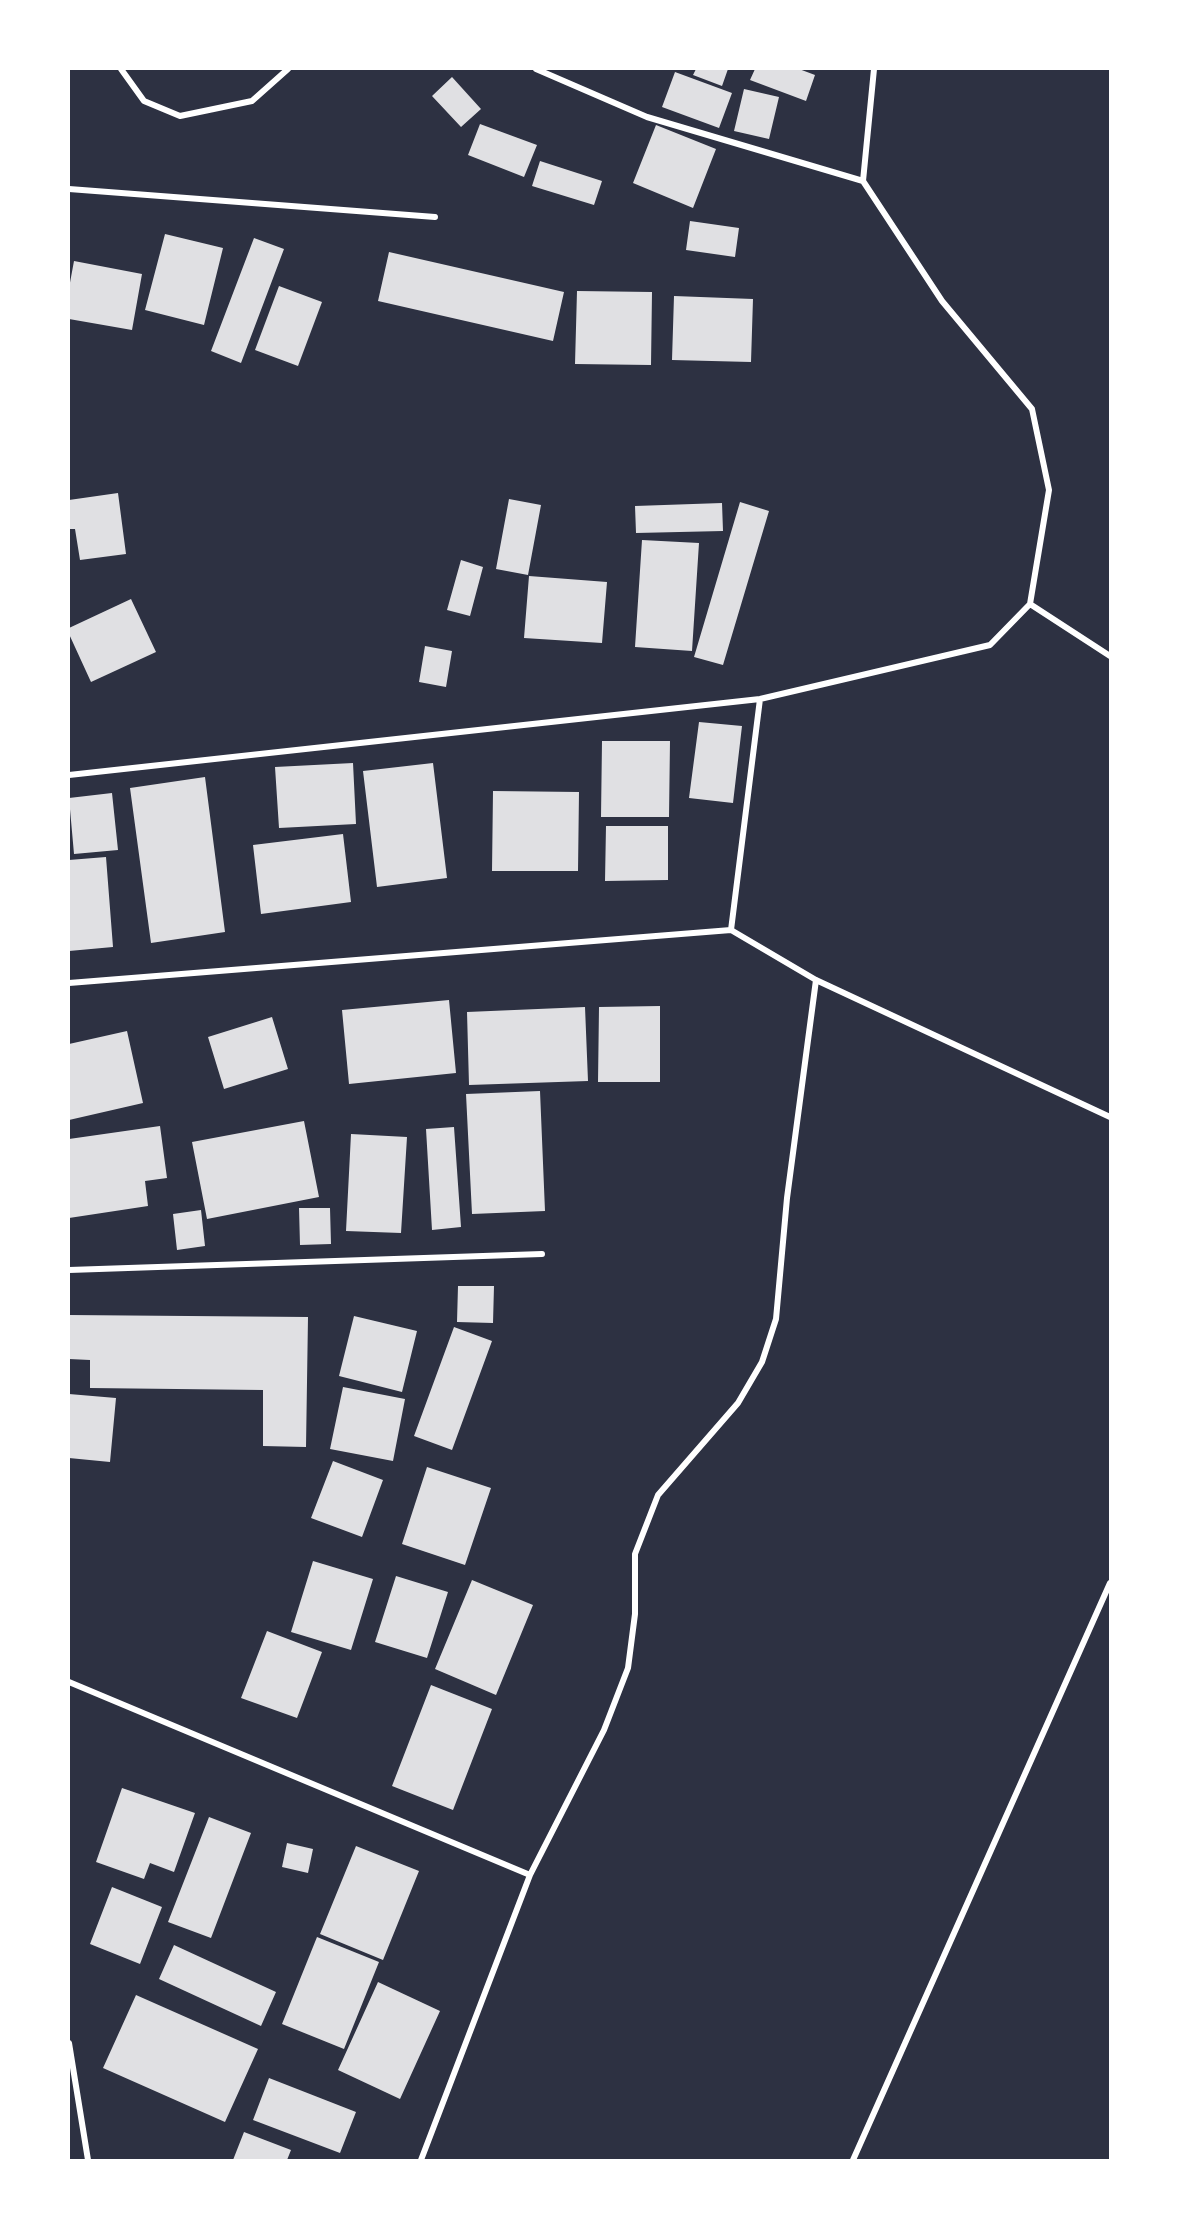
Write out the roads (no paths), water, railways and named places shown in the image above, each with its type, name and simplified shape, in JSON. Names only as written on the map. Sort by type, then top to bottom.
[{"type":"street","points":[[121,69],[144,101],[180,116],[252,101],[288,69]]},
{"type":"street","points":[[536,69],[647,117],[863,181]]},
{"type":"street","points":[[69,775],[760,699],[990,645],[1030,604],[1049,490],[1032,409],[942,301],[863,181],[874,69]]},
{"type":"street","points":[[69,189],[435,217]]},
{"type":"street","points":[[1030,604],[1110,656]]},
{"type":"street","points":[[731,930],[760,699]]},
{"type":"street","points":[[69,983],[731,930],[816,980],[1110,1117]]},
{"type":"street","points":[[422,2160],[530,1875],[604,1730],[628,1668],[635,1614],[635,1554],[658,1495],[738,1403],[762,1362],[776,1319],[787,1198],[816,980]]},
{"type":"street","points":[[69,1270],[542,1254]]},
{"type":"street","points":[[853,2160],[1110,1583]]},
{"type":"street","points":[[69,1682],[530,1875]]},
{"type":"street","points":[[69,2043],[88,2160]]}]
